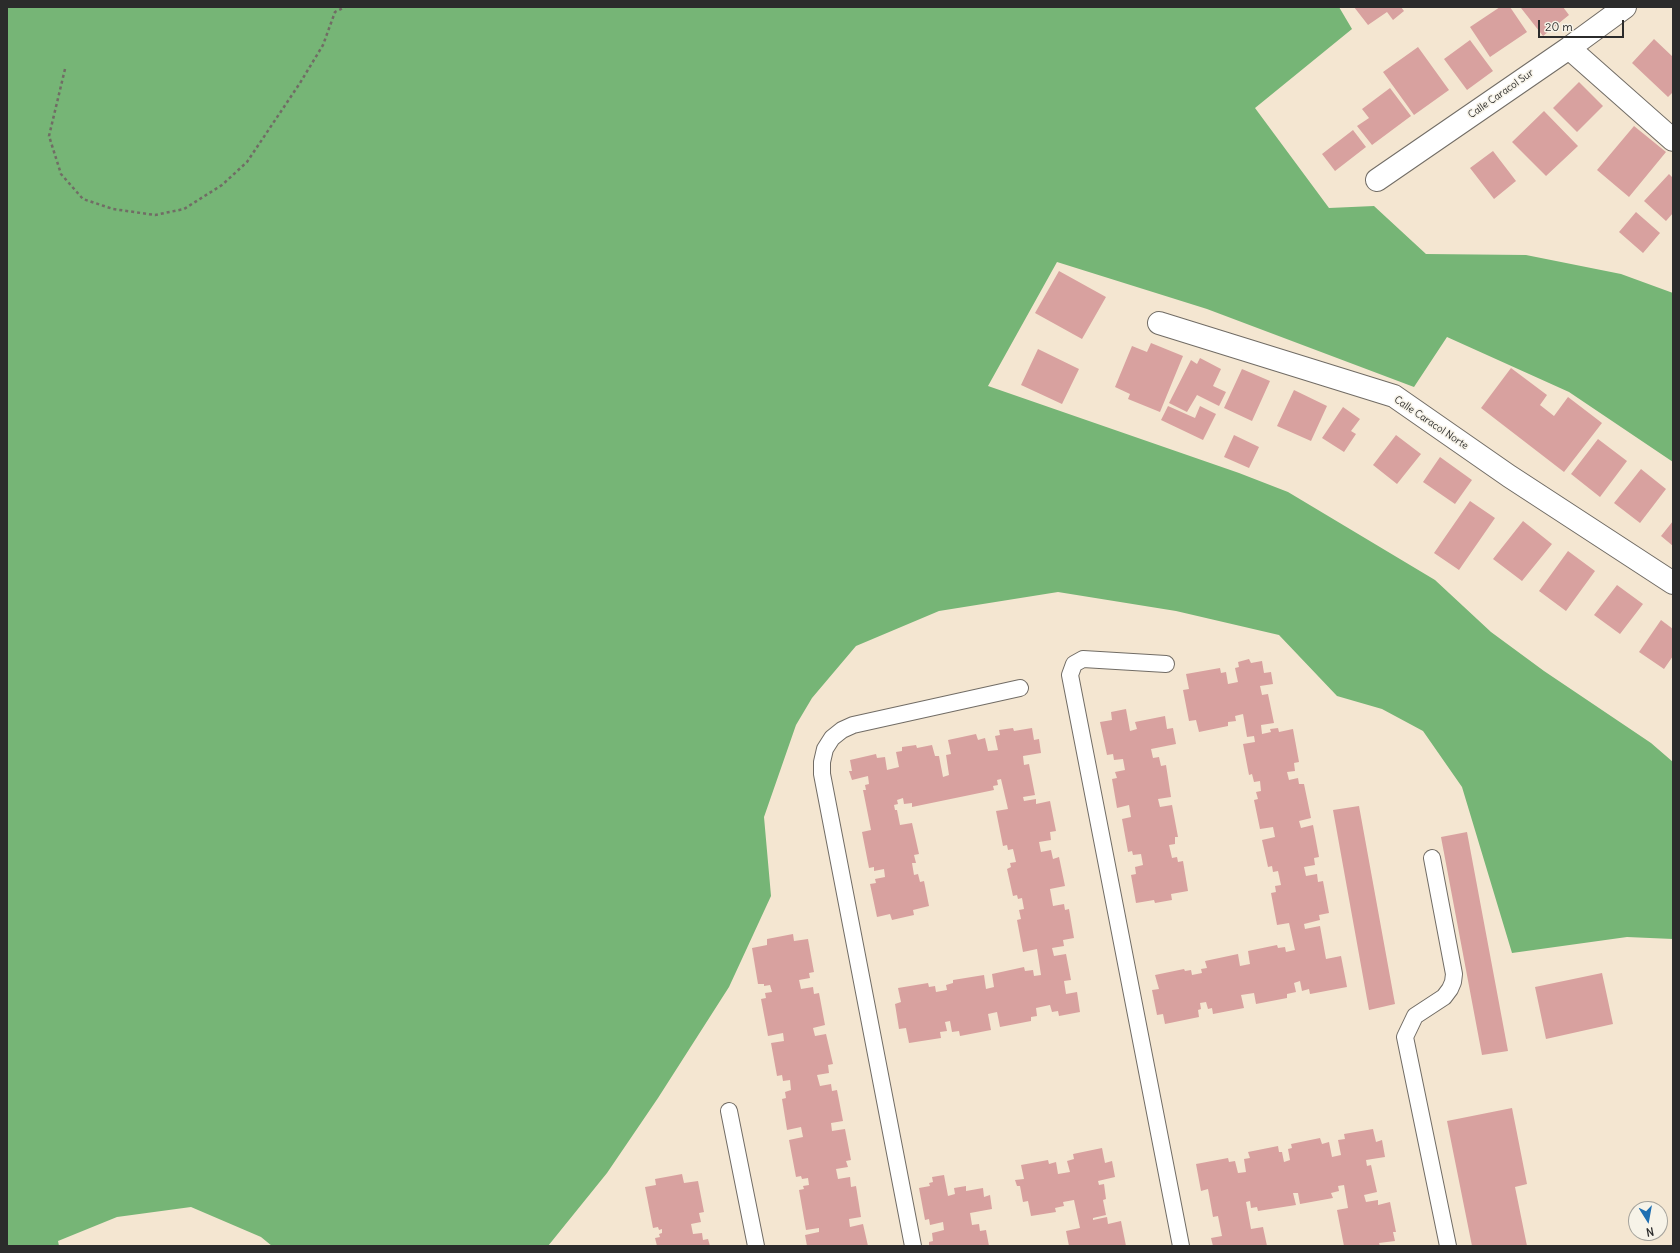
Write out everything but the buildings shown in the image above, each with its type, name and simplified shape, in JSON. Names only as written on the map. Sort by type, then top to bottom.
[{"type":"street","name":"Calle Caracol Sur","points":[[1377,180],[1569,48],[1625,7]]},
{"type":"street","points":[[1569,48],[1673,140]]},
{"type":"street","name":"Calle Caracol Norte","points":[[1159,323],[1394,396],[1508,476],[1673,583]]},
{"type":"lane","points":[[1166,664],[1084,659],[1074,664],[1070,675],[1181,1246]]},
{"type":"lane","points":[[913,1246],[824,782],[822,762],[825,749],[832,738],[842,730],[853,725],[1020,688]]},
{"type":"lane","points":[[1432,858],[1454,974],[1453,982],[1444,997],[1415,1016],[1405,1037],[1448,1246]]},
{"type":"lane","points":[[729,1111],[756,1246]]},
{"type":"path","points":[[65,69],[49,136],[61,174],[83,199],[113,209],[155,215],[184,209],[222,185],[247,162],[300,83],[323,45],[335,12],[345,7]]},
{"type":"green space","points":[[7,7],[1339,7],[1352,29],[1255,108],[1329,208],[1374,206],[1426,254],[1526,255],[1621,274],[1673,293],[1673,462],[1569,392],[1447,337],[1414,387],[1207,309],[1057,262],[988,386],[1239,473],[1288,492],[1435,580],[1491,632],[1544,671],[1651,743],[1673,762],[1673,939],[1627,937],[1512,953],[1462,787],[1423,731],[1382,709],[1337,696],[1279,635],[1176,611],[1058,592],[939,611],[856,646],[812,698],[796,725],[764,817],[771,896],[729,987],[658,1098],[607,1173],[548,1246],[272,1246],[261,1237],[191,1207],[117,1217],[58,1241],[59,1246],[7,1246]]}]
